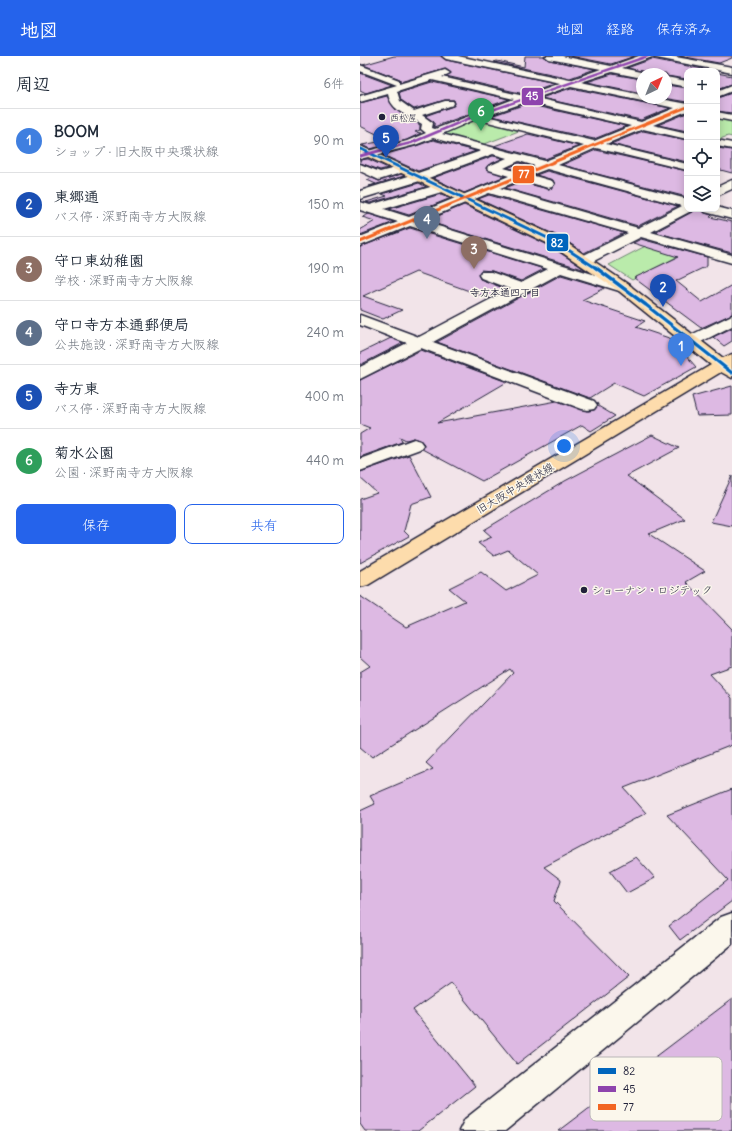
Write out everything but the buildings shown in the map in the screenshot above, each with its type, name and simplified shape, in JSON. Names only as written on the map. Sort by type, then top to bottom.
[{"type":"main road","points":[[363,153],[403,169],[556,242],[586,260],[728,366]]},
{"type":"main road","name":"旧大阪中央環状線","points":[[360,580],[728,366]]},
{"type":"street","points":[[446,56],[468,63],[517,71],[636,97]]},
{"type":"street","points":[[360,99],[394,86],[468,63],[499,56]]},
{"type":"street","points":[[549,56],[636,74]]},
{"type":"street","points":[[590,56],[588,57],[624,64]]},
{"type":"street","points":[[412,115],[464,109],[525,99],[648,56]]},
{"type":"street","points":[[655,56],[699,64],[710,68]]},
{"type":"street","points":[[699,64],[713,59]]},
{"type":"street","points":[[360,92],[410,84],[468,63]]},
{"type":"street","points":[[360,68],[394,86]]},
{"type":"street","points":[[720,70],[732,70]]},
{"type":"street","points":[[496,78],[517,71]]},
{"type":"street","points":[[600,89],[636,76]]},
{"type":"street","points":[[431,77],[605,117],[619,117],[641,126],[684,135]]},
{"type":"street","points":[[672,81],[684,82]]},
{"type":"street","points":[[410,84],[430,89]]},
{"type":"street","points":[[394,86],[395,103],[412,115],[428,123],[426,129],[432,133],[684,202]]},
{"type":"street","points":[[450,91],[468,86]]},
{"type":"street","points":[[475,98],[493,92]]},
{"type":"street","points":[[670,104],[684,107]]},
{"type":"street","points":[[360,242],[684,108]]},
{"type":"street","points":[[464,109],[528,129],[684,166]]},
{"type":"street","points":[[363,153],[410,143],[432,133],[464,109]]},
{"type":"street","points":[[720,116],[732,118]]},
{"type":"street","points":[[577,140],[600,131],[619,117]]},
{"type":"street","points":[[360,195],[419,177],[486,149],[504,138],[528,129]]},
{"type":"street","points":[[720,144],[732,146]]},
{"type":"street","points":[[519,157],[494,168],[548,184]]},
{"type":"street","points":[[360,167],[379,176],[403,169]]},
{"type":"street","points":[[720,189],[730,180]]},
{"type":"street","points":[[365,207],[441,188]]},
{"type":"street","points":[[489,189],[732,259]]},
{"type":"street","points":[[505,209],[526,200]]},
{"type":"street","points":[[365,207],[626,289]]},
{"type":"street","points":[[586,260],[684,210]]},
{"type":"street","points":[[720,212],[732,215]]},
{"type":"street","points":[[360,230],[376,236]]},
{"type":"street","points":[[360,374],[560,269]]},
{"type":"street","points":[[486,275],[522,289]]},
{"type":"street","points":[[360,320],[588,404]]},
{"type":"street","points":[[693,340],[732,320]]},
{"type":"street","points":[[360,465],[414,445]]},
{"type":"street","points":[[477,1131],[732,926]]},
{"type":"green space","points":[[478,118],[524,129],[482,145],[437,133]]},
{"type":"green space","points":[[720,118],[732,120],[732,137],[728,136],[720,139]]},
{"type":"green space","points":[[657,240],[690,250],[632,280],[609,265]]},
{"type":"transit line","name":"45","points":[[360,156],[411,143],[475,116],[648,56]]},
{"type":"transit line","name":"77","points":[[360,242],[684,108]]},
{"type":"transit line","name":"82","points":[[360,149],[556,242],[624,288],[732,373]]},
{"type":"place","name":"西松屋","points":[[382,117]]},
{"type":"place","name":"菊水公園","points":[[481,131]]},
{"type":"place","name":"寺方東","points":[[386,158]]},
{"type":"place","name":"守口寺方本通郵便局","points":[[427,239]]},
{"type":"place","name":"守口東幼稚園","points":[[474,269]]},
{"type":"place","name":"東郷通","points":[[663,307]]},
{"type":"place","name":"BOOM","points":[[681,366]]},
{"type":"place","name":"ショーナン・ロジテック","points":[[584,590]]},
{"type":"district","name":"寺方本通四丁目","points":[[505,292]]}]
